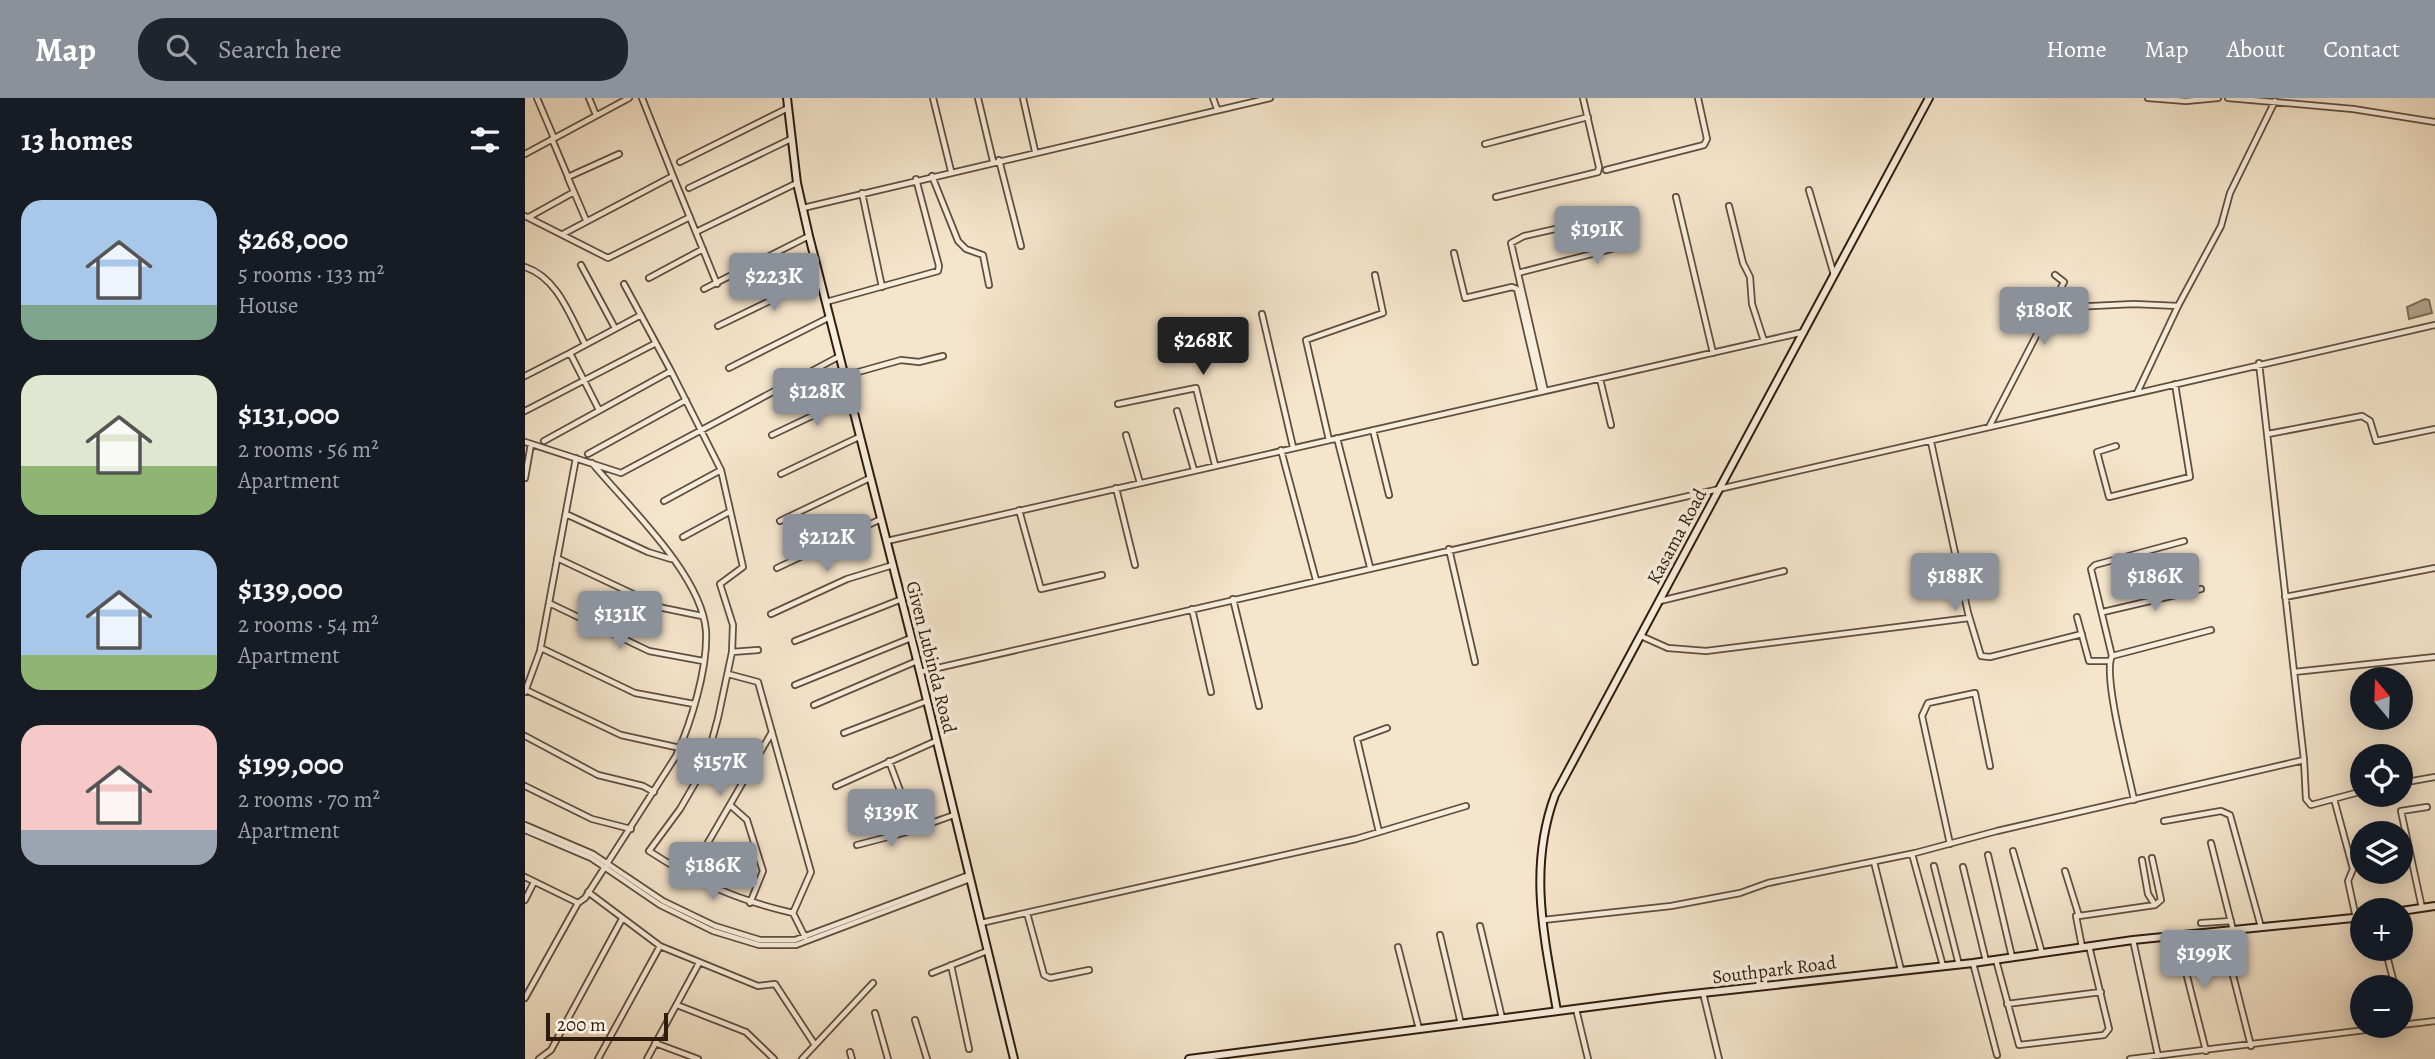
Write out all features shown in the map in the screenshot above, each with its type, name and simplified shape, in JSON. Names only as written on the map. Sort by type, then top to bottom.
[{"type":"street","points":[[537,98],[586,220]]},
{"type":"street","points":[[589,98],[596,115]]},
{"type":"street","points":[[525,153],[629,98]]},
{"type":"street","points":[[642,98],[717,284]]},
{"type":"street","name":"Given Lubinda Road","points":[[786,98],[797,183],[809,236],[921,672],[1014,1059]]},
{"type":"street","points":[[933,98],[951,171]]},
{"type":"street","points":[[978,98],[1021,246]]},
{"type":"street","points":[[1023,98],[1035,151]]},
{"type":"street","points":[[1213,98],[1217,109]]},
{"type":"street","points":[[803,208],[996,160],[1269,98]]},
{"type":"street","points":[[1496,197],[1598,172],[1583,98]]},
{"type":"street","points":[[1606,170],[1704,145],[1707,139],[1698,98]]},
{"type":"street","name":"Kasama Road","points":[[1557,1011],[1539,876],[1545,823],[1555,795],[1929,98]]},
{"type":"street","points":[[2148,98],[2186,101],[2218,98]]},
{"type":"street","points":[[2228,98],[2275,101],[2435,122]]},
{"type":"street","points":[[2137,393],[2178,306],[2221,226],[2229,193],[2275,101]]},
{"type":"street","points":[[680,162],[788,108]]},
{"type":"street","points":[[1485,144],[1588,117]]},
{"type":"street","points":[[689,188],[791,139]]},
{"type":"street","points":[[568,177],[618,154]]},
{"type":"street","points":[[563,234],[673,176]]},
{"type":"street","points":[[932,176],[958,241],[983,256],[989,285]]},
{"type":"street","points":[[826,302],[939,270],[916,180]]},
{"type":"street","points":[[696,232],[797,183]]},
{"type":"street","points":[[1809,190],[1834,275]]},
{"type":"street","points":[[527,216],[574,192]]},
{"type":"street","points":[[862,193],[882,287]]},
{"type":"street","points":[[1676,197],[1713,353]]},
{"type":"street","points":[[1729,205],[1743,263],[1750,277],[1752,304],[1764,341]]},
{"type":"street","points":[[527,216],[608,258],[690,217]]},
{"type":"street","points":[[1518,273],[1619,247],[1612,216],[1516,239],[1510,245],[1543,392]]},
{"type":"street","points":[[575,240],[576,226]]},
{"type":"street","points":[[703,289],[809,236]]},
{"type":"street","points":[[649,278],[703,249]]},
{"type":"street","points":[[1454,253],[1465,298],[1517,289],[1543,392]]},
{"type":"street","points":[[581,265],[615,328]]},
{"type":"street","points":[[525,267],[540,272],[552,284],[585,344]]},
{"type":"street","points":[[1329,439],[1306,340],[1383,313],[1375,275]]},
{"type":"street","points":[[1989,428],[2064,282],[2055,275]]},
{"type":"street","points":[[718,326],[819,277]]},
{"type":"street","points":[[624,284],[721,470],[743,567],[720,584],[733,625],[732,652],[705,766],[680,809],[649,851],[688,877],[750,903],[793,913]]},
{"type":"street","points":[[2050,308],[2134,304],[2178,306]]},
{"type":"street","points":[[1262,314],[1293,447]]},
{"type":"street","points":[[526,375],[641,315]]},
{"type":"street","points":[[729,368],[830,317]]},
{"type":"street","points":[[921,672],[1449,549],[1931,442],[2259,363],[2435,325]]},
{"type":"street","points":[[887,541],[1804,332]]},
{"type":"street","points":[[525,411],[656,343]]},
{"type":"street","points":[[570,352],[599,410]]},
{"type":"street","points":[[525,478],[528,443],[621,473],[840,356]]},
{"type":"street","points":[[844,376],[901,360],[919,362],[943,356]]},
{"type":"street","points":[[2259,363],[2308,803],[2315,805],[2350,795]]},
{"type":"street","points":[[544,441],[671,371]]},
{"type":"street","points":[[1600,379],[1611,425]]},
{"type":"street","points":[[2116,446],[2097,452],[2109,497],[2190,477],[2175,384]]},
{"type":"street","points":[[1118,404],[1196,388],[1215,465]]},
{"type":"street","points":[[772,435],[850,398]]},
{"type":"street","points":[[588,454],[686,401]]},
{"type":"street","points":[[1177,411],[1193,470]]},
{"type":"street","points":[[2268,434],[2362,416],[2370,421],[2376,441],[2435,429]]},
{"type":"street","points":[[1373,430],[1389,495]]},
{"type":"street","points":[[1126,435],[1140,483]]},
{"type":"street","points":[[781,474],[859,437]]},
{"type":"street","points":[[1337,438],[1370,568]]},
{"type":"street","points":[[1931,442],[1978,652],[1983,657],[2082,634]]},
{"type":"street","points":[[1281,450],[1316,580]]},
{"type":"street","points":[[576,458],[541,648],[525,691],[621,736],[680,748]]},
{"type":"street","points":[[525,998],[579,903],[631,829],[680,748],[694,704],[703,661],[706,630],[702,616],[673,560],[639,515],[592,463]]},
{"type":"street","points":[[664,501],[721,470]]},
{"type":"street","points":[[780,521],[870,478]]},
{"type":"street","points":[[1116,488],[1135,565]]},
{"type":"street","points":[[1019,510],[1041,589],[1102,575]]},
{"type":"street","points":[[683,537],[729,512]]},
{"type":"street","points":[[566,514],[648,552],[673,560]]},
{"type":"street","points":[[777,568],[881,519]]},
{"type":"street","points":[[2134,800],[2103,612],[2093,579],[2093,566],[2184,541]]},
{"type":"street","points":[[1449,549],[1475,662]]},
{"type":"street","points":[[557,558],[663,608],[702,616]]},
{"type":"street","points":[[771,614],[847,579],[893,565]]},
{"type":"street","points":[[2285,597],[2435,568]]},
{"type":"street","points":[[1660,601],[1784,571]]},
{"type":"street","points":[[2103,612],[2201,589]]},
{"type":"street","points":[[1233,599],[1259,706]]},
{"type":"street","points":[[795,641],[879,606],[902,600]]},
{"type":"street","points":[[549,603],[649,651],[703,661]]},
{"type":"street","points":[[1192,609],[1211,692]]},
{"type":"street","points":[[2077,617],[2089,661],[2110,658],[2211,631]]},
{"type":"street","points":[[1640,636],[1668,648],[1706,651],[1969,618]]},
{"type":"street","points":[[795,685],[911,638]]},
{"type":"street","points":[[541,648],[635,693],[694,704]]},
{"type":"street","points":[[732,652],[758,650]]},
{"type":"street","points":[[2294,672],[2435,657]]},
{"type":"street","points":[[814,705],[917,661]]},
{"type":"street","points":[[728,674],[758,682],[811,873],[793,913]]},
{"type":"street","points":[[1950,844],[1922,716],[1928,703],[1975,693],[1990,766]]},
{"type":"street","points":[[844,733],[927,701]]},
{"type":"street","points":[[1379,832],[1357,742],[1360,736],[1387,728]]},
{"type":"street","points":[[688,877],[772,731]]},
{"type":"street","points":[[525,736],[598,775],[643,786],[654,792]]},
{"type":"street","points":[[836,786],[936,741]]},
{"type":"street","points":[[1543,920],[1671,906],[1912,854],[2304,760]]},
{"type":"street","points":[[889,761],[914,828]]},
{"type":"street","points":[[2413,781],[2435,777]]},
{"type":"street","points":[[525,786],[592,819],[631,829]]},
{"type":"street","points":[[2335,799],[2353,869],[2348,881],[2353,898]]},
{"type":"street","points":[[730,805],[747,820],[762,871],[750,903]]},
{"type":"street","points":[[981,923],[1379,832],[1466,806]]},
{"type":"street","points":[[2423,908],[2400,811],[2427,807]]},
{"type":"street","points":[[2164,821],[2221,811],[2230,815],[2262,928]]},
{"type":"street","points":[[857,845],[954,815]]},
{"type":"street","points":[[525,825],[606,863],[663,901],[715,926],[774,942],[806,939],[969,877]]},
{"type":"street","points":[[525,830],[606,863]]},
{"type":"street","points":[[2211,843],[2234,931]]},
{"type":"street","points":[[2013,851],[2042,953]]},
{"type":"street","points":[[1912,854],[1943,966]]},
{"type":"street","points":[[1988,855],[2013,957]]},
{"type":"street","points":[[2075,915],[2155,905],[2161,900],[2152,858]]},
{"type":"street","points":[[2142,860],[2148,894],[2155,905]]},
{"type":"street","points":[[1874,862],[1901,970]]},
{"type":"street","points":[[1934,866],[1958,965]]},
{"type":"street","points":[[1963,867],[1986,961]]},
{"type":"street","points":[[1996,960],[2019,1045],[2104,1035],[2109,1029],[2101,992],[2075,915],[2065,870]]},
{"type":"street","points":[[525,877],[579,903]]},
{"type":"street","points":[[525,900],[534,882]]},
{"type":"street","points":[[589,892],[660,946],[758,986],[775,984],[815,1045]]},
{"type":"street","points":[[2413,909],[2435,906]]},
{"type":"street","points":[[793,913],[806,939]]},
{"type":"street","points":[[1027,913],[1044,975],[1050,978],[1089,970]]},
{"type":"street","name":"Southpark Road","points":[[1189,1059],[1703,993],[1958,965],[2133,940],[2350,918]]},
{"type":"street","points":[[539,1059],[551,1050],[622,919]]},
{"type":"street","points":[[2200,923],[2231,921]]},
{"type":"street","points":[[1480,926],[1502,1018]]},
{"type":"street","points":[[2222,932],[2251,1045]]},
{"type":"street","points":[[1440,935],[1461,1024]]},
{"type":"street","points":[[2176,937],[2206,1051]]},
{"type":"street","points":[[2133,940],[2158,1056]]},
{"type":"street","points":[[599,1059],[660,946]]},
{"type":"street","points":[[1398,947],[1419,1029]]},
{"type":"street","points":[[932,973],[988,951]]},
{"type":"street","points":[[647,1059],[699,962]]},
{"type":"street","points":[[1973,963],[1997,1055]]},
{"type":"street","points":[[951,965],[969,1049]]},
{"type":"street","points":[[802,1059],[873,983]]},
{"type":"street","points":[[2007,1004],[2101,992]]},
{"type":"street","points":[[1703,993],[1719,1059]]},
{"type":"street","points":[[677,1005],[746,1032],[774,1059]]},
{"type":"street","points":[[1576,1009],[1588,1059]]},
{"type":"street","points":[[876,1013],[888,1059]]},
{"type":"street","points":[[915,1020],[927,1059]]},
{"type":"street","points":[[2413,1023],[2435,1021]]},
{"type":"street","points":[[2130,1059],[2251,1045],[2286,1038],[2350,1033]]},
{"type":"street","points":[[655,1043],[698,1059]]},
{"type":"street","points":[[849,1052],[852,1059]]},
{"type":"shaded area","points":[[2425,299],[2429,300],[2432,313],[2409,319],[2407,307]]}]
